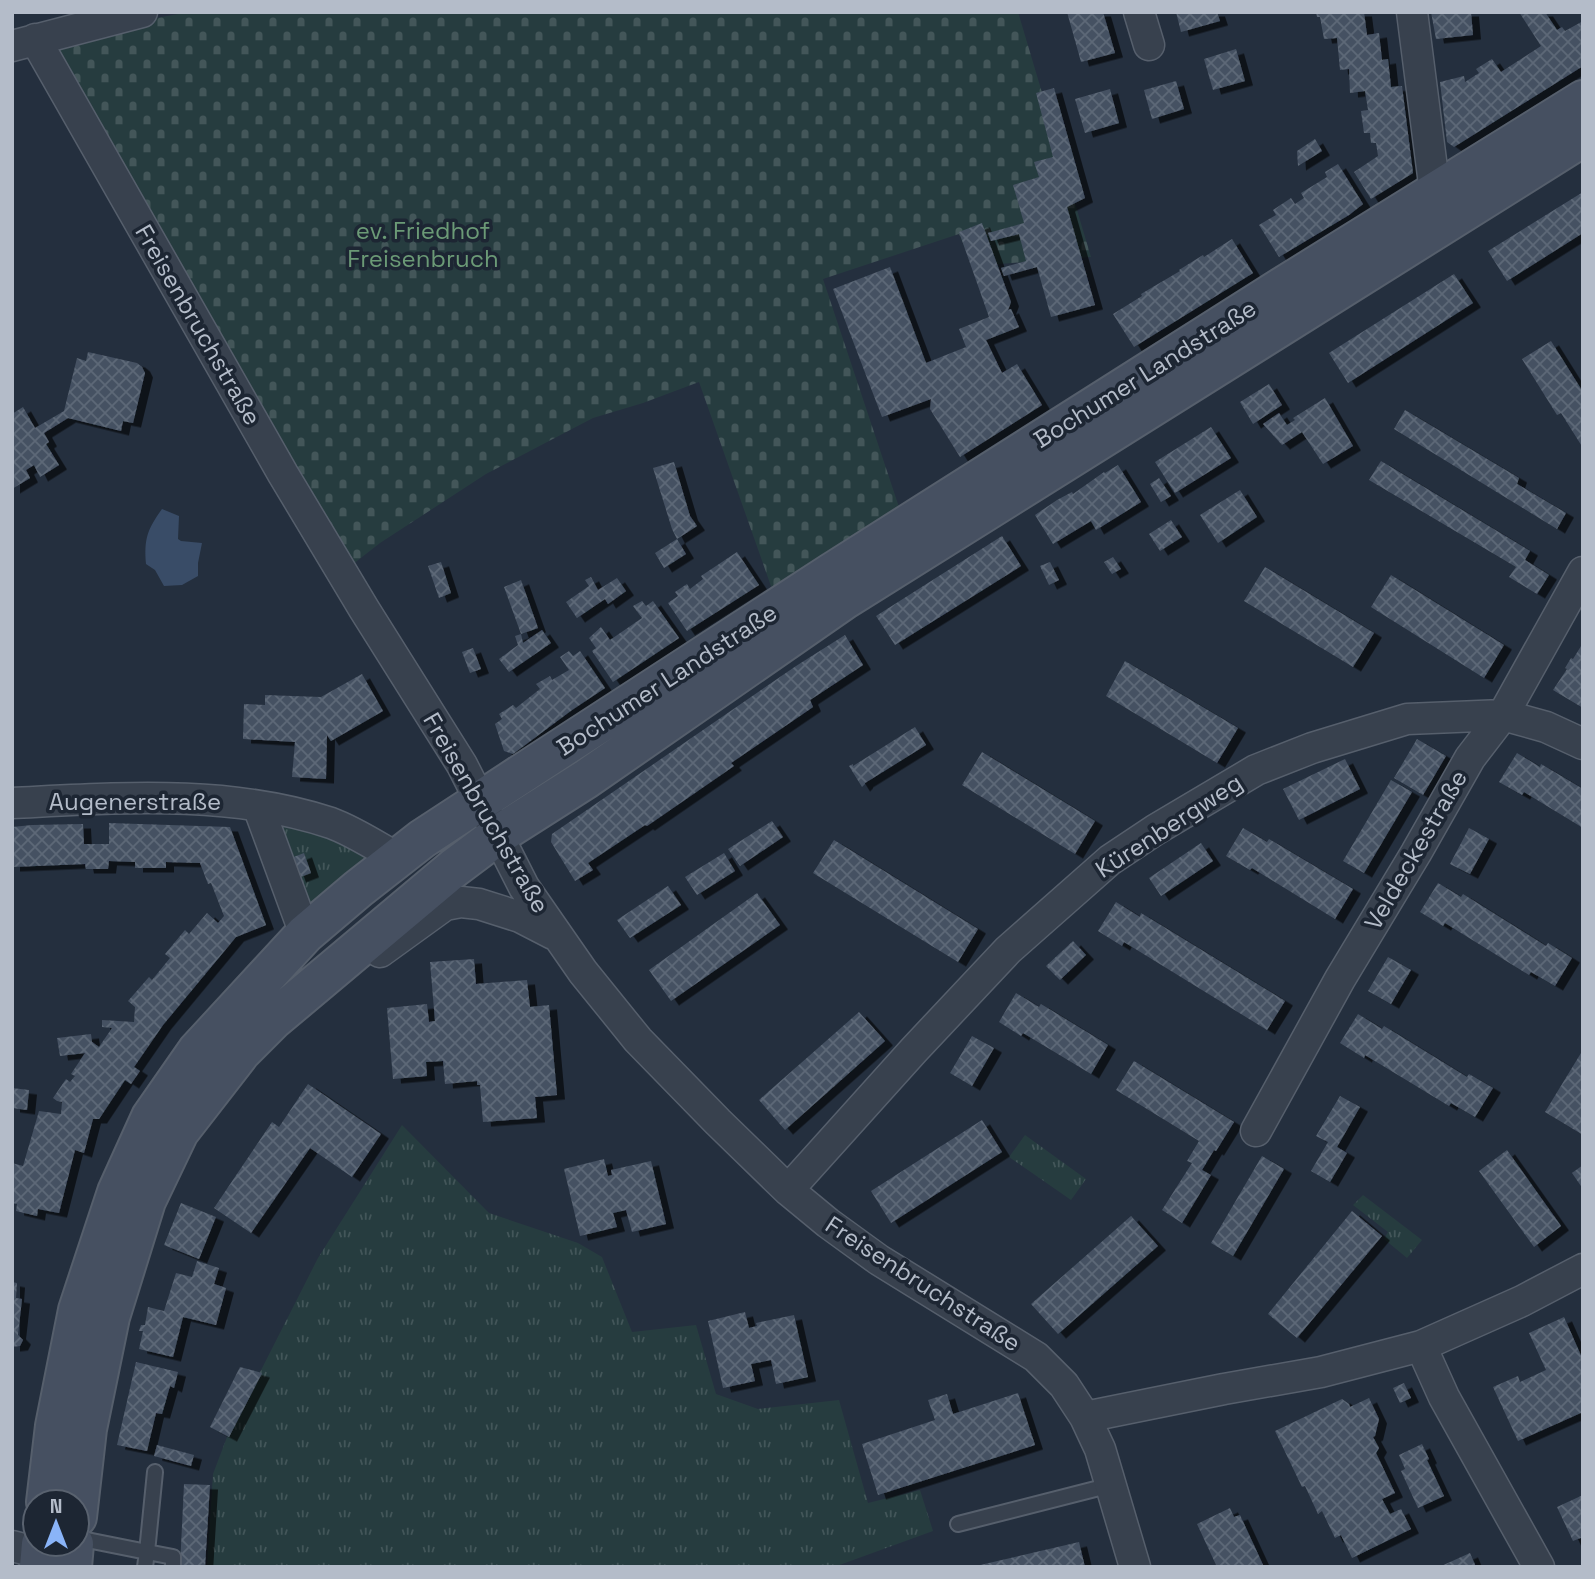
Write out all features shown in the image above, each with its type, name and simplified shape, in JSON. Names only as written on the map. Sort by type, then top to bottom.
[{"type":"main road","name":"Bochumer Landstraße","points":[[48,1488],[55,1426],[78,1310],[117,1192],[151,1117],[197,1051],[304,934],[422,839],[843,565],[1583,100]]},
{"type":"main road","name":"Bochumer Landstraße","points":[[80,1488],[87,1429],[110,1317],[146,1201],[179,1132],[241,1052],[273,1020],[454,867],[844,600],[1583,137]]},
{"type":"street","points":[[24,43],[142,12]]},
{"type":"street","points":[[1139,12],[1149,45]]},
{"type":"street","points":[[1412,12],[1435,192]]},
{"type":"street","name":"Freisenbruchstraße","points":[[24,43],[364,609],[450,746],[524,887],[583,972],[638,1040],[788,1190],[879,1260],[1036,1357],[1064,1385],[1100,1449],[1135,1567]]},
{"type":"street","name":"Veldeckestraße","points":[[1256,1131],[1324,1006],[1470,758],[1503,715],[1583,572]]},
{"type":"street","name":"Kürenbergweg","points":[[788,1190],[914,1050],[1009,950],[1110,860],[1256,770],[1312,748],[1407,719],[1503,715],[1546,726],[1583,744]]},
{"type":"street","name":"Augenerstraße","points":[[12,803],[125,798],[217,801],[258,806],[333,824],[397,858]]},
{"type":"street","points":[[258,806],[304,934]]},
{"type":"street","name":"Bochumer Landstraße","points":[[343,961],[374,956],[445,905],[461,902],[479,904],[520,917],[560,937]]},
{"type":"street","points":[[1084,1417],[1321,1373],[1421,1346],[1522,1301],[1583,1269]]},
{"type":"street","points":[[1421,1346],[1444,1397],[1539,1567]]},
{"type":"lane","points":[[146,1559],[155,1472]]},
{"type":"lane","points":[[958,1524],[1111,1485]]},
{"type":"lane","points":[[91,1555],[146,1559],[173,1557],[173,1567]]},
{"type":"green space","name":"ev. Friedhof Freisenbruch","points":[[189,12],[1018,12],[1091,257],[973,266],[959,234],[823,279],[899,507],[772,589],[699,382],[593,418],[486,474],[380,543],[343,572],[38,40]]},
{"type":"green space","points":[[260,808],[394,858],[305,932]]},
{"type":"green space","points":[[402,1125],[489,1213],[578,1243],[602,1257],[632,1332],[696,1325],[716,1394],[758,1409],[839,1400],[868,1503],[920,1490],[933,1531],[834,1567],[207,1567],[213,1474],[227,1437],[318,1258]]},
{"type":"green space","points":[[1025,1135],[1086,1179],[1071,1200],[1009,1157]]},
{"type":"green space","points":[[1363,1195],[1422,1240],[1407,1258],[1384,1239],[1388,1232],[1353,1205]]},
{"type":"water","points":[[162,509],[179,516],[178,539],[202,543],[198,576],[182,585],[164,586],[155,570],[146,564],[148,535]]},
{"type":"building","points":[[1067,12],[1103,12],[1115,53],[1081,62]]},
{"type":"building","points":[[1176,12],[1217,12],[1220,21],[1181,32]]},
{"type":"building","points":[[1316,12],[1364,12],[1367,35],[1379,33],[1382,60],[1388,59],[1391,87],[1402,86],[1413,173],[1371,199],[1354,172],[1378,156],[1376,143],[1371,143],[1370,133],[1364,133],[1361,111],[1368,110],[1365,91],[1350,93],[1349,69],[1340,70],[1337,38],[1324,39],[1320,17],[1317,17]]},
{"type":"building","points":[[1431,12],[1471,12],[1473,35],[1436,39]]},
{"type":"building","points":[[1519,12],[1545,12],[1557,30],[1562,27],[1565,31],[1583,21],[1583,66],[1454,147],[1447,142],[1440,82],[1464,76],[1465,82],[1479,73],[1476,69],[1492,59],[1501,72],[1541,46]]},
{"type":"building","points":[[1236,49],[1245,81],[1213,90],[1204,59]]},
{"type":"building","points":[[1176,81],[1184,109],[1152,119],[1144,90]]},
{"type":"building","points":[[1054,88],[1085,198],[1067,207],[1095,305],[1051,317],[1037,267],[1004,276],[1001,268],[1026,261],[1019,234],[991,241],[988,233],[1024,223],[1013,185],[1039,177],[1034,162],[1053,157],[1036,93]]},
{"type":"building","points":[[1110,89],[1119,123],[1085,133],[1075,99]]},
{"type":"building","points":[[1315,139],[1322,151],[1298,166],[1297,151]]},
{"type":"building","points":[[1338,164],[1363,204],[1279,257],[1259,225],[1276,215],[1273,210],[1291,198],[1295,204],[1304,198],[1301,193],[1327,177],[1325,172]]},
{"type":"building","points":[[1583,192],[1583,233],[1507,281],[1488,251]]},
{"type":"building","points":[[982,223],[1011,302],[1008,310],[1011,309],[1019,327],[986,340],[1002,373],[1017,364],[1042,405],[960,457],[930,409],[931,399],[882,417],[833,289],[890,267],[926,363],[966,347],[959,329],[989,317],[959,232]]},
{"type":"building","points":[[1232,239],[1253,273],[1134,347],[1113,314]]},
{"type":"building","points":[[1454,274],[1473,303],[1348,383],[1329,353]]},
{"type":"building","points":[[1551,341],[1583,392],[1583,448],[1561,413],[1557,415],[1522,359]]},
{"type":"building","points":[[88,352],[137,363],[142,367],[145,373],[133,423],[123,421],[121,431],[68,418],[44,433],[49,442],[46,444],[59,465],[40,477],[34,465],[26,470],[30,478],[12,489],[12,414],[23,407],[35,428],[64,411],[77,358],[86,361]]},
{"type":"building","points":[[1269,384],[1282,405],[1253,424],[1240,402]]},
{"type":"building","points":[[1325,398],[1353,446],[1323,464],[1302,432],[1282,445],[1263,424],[1279,413],[1287,425],[1295,420],[1293,418]]},
{"type":"building","points":[[1405,410],[1519,478],[1517,484],[1566,513],[1557,529],[1394,429]]},
{"type":"building","points":[[1211,427],[1231,458],[1175,493],[1155,462]]},
{"type":"building","points":[[1381,461],[1530,551],[1525,560],[1549,575],[1537,594],[1509,577],[1516,567],[1369,480]]},
{"type":"building","points":[[674,462],[690,516],[697,526],[677,539],[653,468]]},
{"type":"building","points":[[1118,465],[1141,502],[1096,530],[1091,521],[1053,544],[1035,515]]},
{"type":"building","points":[[1159,478],[1171,496],[1161,502],[1150,484]]},
{"type":"building","points":[[1240,490],[1257,517],[1218,543],[1200,515]]},
{"type":"building","points":[[1171,520],[1182,537],[1160,551],[1149,534]]},
{"type":"building","points":[[1002,536],[1021,566],[895,645],[876,616]]},
{"type":"building","points":[[677,539],[686,554],[664,568],[655,553]]},
{"type":"building","points":[[737,552],[759,585],[687,631],[668,603],[678,596],[675,592],[687,584],[690,589],[703,579],[701,576]]},
{"type":"building","points":[[1113,557],[1121,569],[1112,574],[1104,562]]},
{"type":"building","points":[[441,562],[451,593],[439,598],[428,566]]},
{"type":"building","points":[[1050,562],[1059,580],[1049,585],[1040,566]]},
{"type":"building","points":[[1265,567],[1374,633],[1353,667],[1244,601]]},
{"type":"building","points":[[1391,575],[1504,645],[1484,678],[1371,607]]},
{"type":"building","points":[[591,577],[598,590],[617,578],[626,591],[608,604],[605,599],[577,618],[566,602],[589,586],[585,580]]},
{"type":"building","points":[[521,580],[538,628],[521,634],[504,587]]},
{"type":"building","points":[[642,601],[646,606],[653,601],[679,638],[613,682],[592,651],[596,648],[589,638],[601,627],[610,640],[642,618],[633,606]]},
{"type":"building","points":[[542,630],[551,643],[509,672],[499,659],[518,645],[515,636],[521,634],[523,643]]},
{"type":"building","points":[[845,635],[863,665],[810,700],[813,707],[731,763],[734,766],[588,863],[593,870],[575,881],[551,842],[552,834]]},
{"type":"building","points":[[1583,643],[1583,708],[1553,690]]},
{"type":"building","points":[[473,648],[481,669],[470,673],[462,652]]},
{"type":"building","points":[[569,651],[573,656],[580,651],[605,688],[513,754],[504,751],[495,724],[502,719],[499,714],[513,705],[516,708],[540,689],[536,684],[550,676],[552,680],[569,670],[560,657]]},
{"type":"building","points":[[1125,661],[1238,728],[1217,763],[1106,696]]},
{"type":"building","points":[[362,674],[383,711],[331,741],[327,735],[326,779],[292,777],[295,742],[243,739],[244,704],[265,705],[265,695],[321,697]]},
{"type":"building","points":[[915,727],[926,745],[862,787],[849,766]]},
{"type":"building","points":[[1417,739],[1446,756],[1423,795],[1394,778]]},
{"type":"building","points":[[982,752],[1095,821],[1075,854],[962,785]]},
{"type":"building","points":[[1517,753],[1583,789],[1583,828],[1524,792],[1522,795],[1499,782]]},
{"type":"building","points":[[1345,759],[1360,789],[1299,820],[1283,789]]},
{"type":"building","points":[[1391,780],[1412,792],[1364,873],[1343,861]]},
{"type":"building","points":[[772,821],[783,837],[740,866],[728,849]]},
{"type":"building","points":[[109,823],[230,827],[266,925],[236,937],[163,1025],[134,1067],[140,1071],[131,1084],[125,1080],[99,1119],[93,1119],[84,1153],[75,1150],[59,1213],[38,1209],[37,1216],[16,1211],[17,1204],[12,1203],[12,1163],[23,1166],[39,1111],[61,1114],[62,1102],[53,1098],[66,1079],[70,1082],[75,1076],[71,1074],[85,1053],[60,1056],[57,1038],[91,1034],[92,1042],[99,1047],[112,1028],[102,1027],[102,1020],[134,1022],[135,1007],[128,1001],[149,977],[152,980],[170,958],[165,954],[185,930],[189,934],[207,913],[218,923],[224,916],[200,863],[166,862],[166,868],[135,868],[135,862],[109,861],[108,869],[86,869],[85,864],[12,867],[12,827],[83,824],[84,844],[109,844]]},
{"type":"building","points":[[1243,828],[1267,842],[1269,839],[1353,889],[1335,919],[1252,868],[1250,870],[1226,856]]},
{"type":"building","points":[[1469,828],[1489,839],[1470,874],[1450,864]]},
{"type":"building","points":[[834,840],[978,929],[958,962],[813,873]]},
{"type":"building","points":[[1201,843],[1213,861],[1161,896],[1149,878]]},
{"type":"building","points":[[304,853],[311,873],[298,878],[291,858]]},
{"type":"building","points":[[724,853],[735,871],[697,895],[685,877]]},
{"type":"building","points":[[1438,883],[1461,897],[1463,894],[1546,946],[1548,943],[1572,958],[1555,986],[1531,972],[1529,975],[1445,923],[1443,926],[1420,912]]},
{"type":"building","points":[[668,886],[681,905],[630,938],[617,920]]},
{"type":"building","points":[[757,893],[780,925],[671,1001],[649,970]]},
{"type":"building","points":[[1116,902],[1140,917],[1141,913],[1285,1001],[1267,1030],[1124,942],[1122,946],[1098,931]]},
{"type":"building","points":[[1073,941],[1086,955],[1060,980],[1046,966]]},
{"type":"building","points":[[1388,957],[1411,970],[1391,1004],[1368,991]]},
{"type":"building","points":[[474,959],[476,984],[527,980],[530,1007],[549,1005],[557,1095],[535,1097],[537,1118],[483,1122],[480,1085],[477,1085],[477,1081],[445,1084],[443,1061],[426,1062],[427,1076],[393,1079],[387,1008],[427,1004],[429,1022],[435,1021],[430,962]]},
{"type":"building","points":[[1016,993],[1039,1007],[1041,1004],[1108,1045],[1091,1074],[1023,1033],[1021,1036],[999,1022]]},
{"type":"building","points":[[859,1012],[885,1041],[785,1130],[759,1100]]},
{"type":"building","points":[[1358,1014],[1382,1029],[1384,1026],[1467,1077],[1469,1074],[1493,1088],[1475,1117],[1451,1103],[1449,1106],[1365,1055],[1364,1058],[1340,1043]]},
{"type":"building","points":[[972,1036],[994,1048],[972,1086],[950,1073]]},
{"type":"building","points":[[1581,1053],[1583,1054],[1583,1135],[1545,1112]]},
{"type":"building","points":[[1134,1061],[1234,1122],[1202,1170],[1211,1175],[1182,1223],[1162,1210],[1192,1163],[1187,1161],[1199,1141],[1116,1090]]},
{"type":"building","points":[[308,1084],[381,1134],[352,1177],[310,1148],[251,1233],[214,1208],[272,1122],[279,1127]]},
{"type":"building","points":[[12,1088],[29,1090],[27,1110],[12,1108]]},
{"type":"building","points":[[1340,1096],[1360,1107],[1337,1147],[1347,1153],[1330,1182],[1311,1171],[1328,1142],[1316,1136]]},
{"type":"building","points":[[982,1120],[1002,1152],[891,1223],[871,1191]]},
{"type":"building","points":[[1507,1150],[1561,1226],[1534,1247],[1479,1171]]},
{"type":"building","points":[[1262,1156],[1284,1169],[1233,1256],[1211,1243]]},
{"type":"building","points":[[604,1159],[608,1176],[612,1175],[611,1170],[651,1161],[666,1224],[632,1232],[626,1210],[613,1213],[617,1227],[580,1236],[564,1169]]},
{"type":"building","points":[[1583,1165],[1583,1189],[1572,1173]]},
{"type":"building","points":[[181,1203],[216,1217],[199,1259],[164,1245]]},
{"type":"building","points":[[1352,1211],[1382,1236],[1297,1338],[1268,1314]]},
{"type":"building","points":[[1131,1216],[1158,1246],[1058,1334],[1031,1304]]},
{"type":"building","points":[[197,1261],[219,1268],[214,1284],[226,1288],[216,1325],[183,1317],[173,1357],[139,1349],[143,1331],[139,1331],[141,1325],[145,1325],[148,1307],[164,1311],[176,1273],[192,1277]]},
{"type":"building","points":[[12,1282],[17,1283],[16,1298],[22,1299],[18,1335],[23,1340],[20,1346],[12,1347]]},
{"type":"building","points":[[745,1312],[749,1328],[757,1326],[756,1323],[794,1315],[808,1377],[776,1384],[771,1360],[751,1364],[755,1381],[723,1388],[708,1321]]},
{"type":"building","points":[[1564,1317],[1583,1360],[1583,1412],[1518,1441],[1493,1387],[1518,1376],[1520,1382],[1546,1370],[1529,1333]]},
{"type":"building","points":[[136,1362],[178,1372],[174,1388],[170,1386],[162,1414],[156,1413],[147,1451],[117,1445]]},
{"type":"building","points":[[240,1367],[262,1373],[229,1437],[210,1427]]},
{"type":"building","points":[[1404,1383],[1411,1398],[1400,1403],[1393,1388]]},
{"type":"building","points":[[1018,1393],[1035,1445],[878,1495],[862,1444],[935,1420],[928,1400],[947,1394],[953,1414]]},
{"type":"building","points":[[1369,1398],[1379,1419],[1373,1437],[1379,1448],[1376,1453],[1395,1493],[1382,1499],[1390,1514],[1401,1509],[1411,1529],[1352,1558],[1341,1535],[1335,1538],[1322,1511],[1318,1514],[1275,1431],[1342,1399],[1350,1407]]},
{"type":"building","points":[[1422,1444],[1444,1496],[1418,1508],[1401,1471],[1405,1469],[1399,1455]]},
{"type":"building","points":[[157,1445],[194,1455],[191,1466],[154,1456]]},
{"type":"building","points":[[184,1484],[210,1485],[205,1567],[180,1567]]},
{"type":"building","points":[[1583,1495],[1583,1537],[1573,1541],[1557,1507]]},
{"type":"building","points":[[1230,1508],[1234,1517],[1240,1515],[1264,1567],[1217,1567],[1197,1524]]},
{"type":"building","points":[[1079,1542],[1085,1567],[976,1567],[976,1566]]},
{"type":"building","points":[[1470,1553],[1476,1567],[1439,1567]]}]
